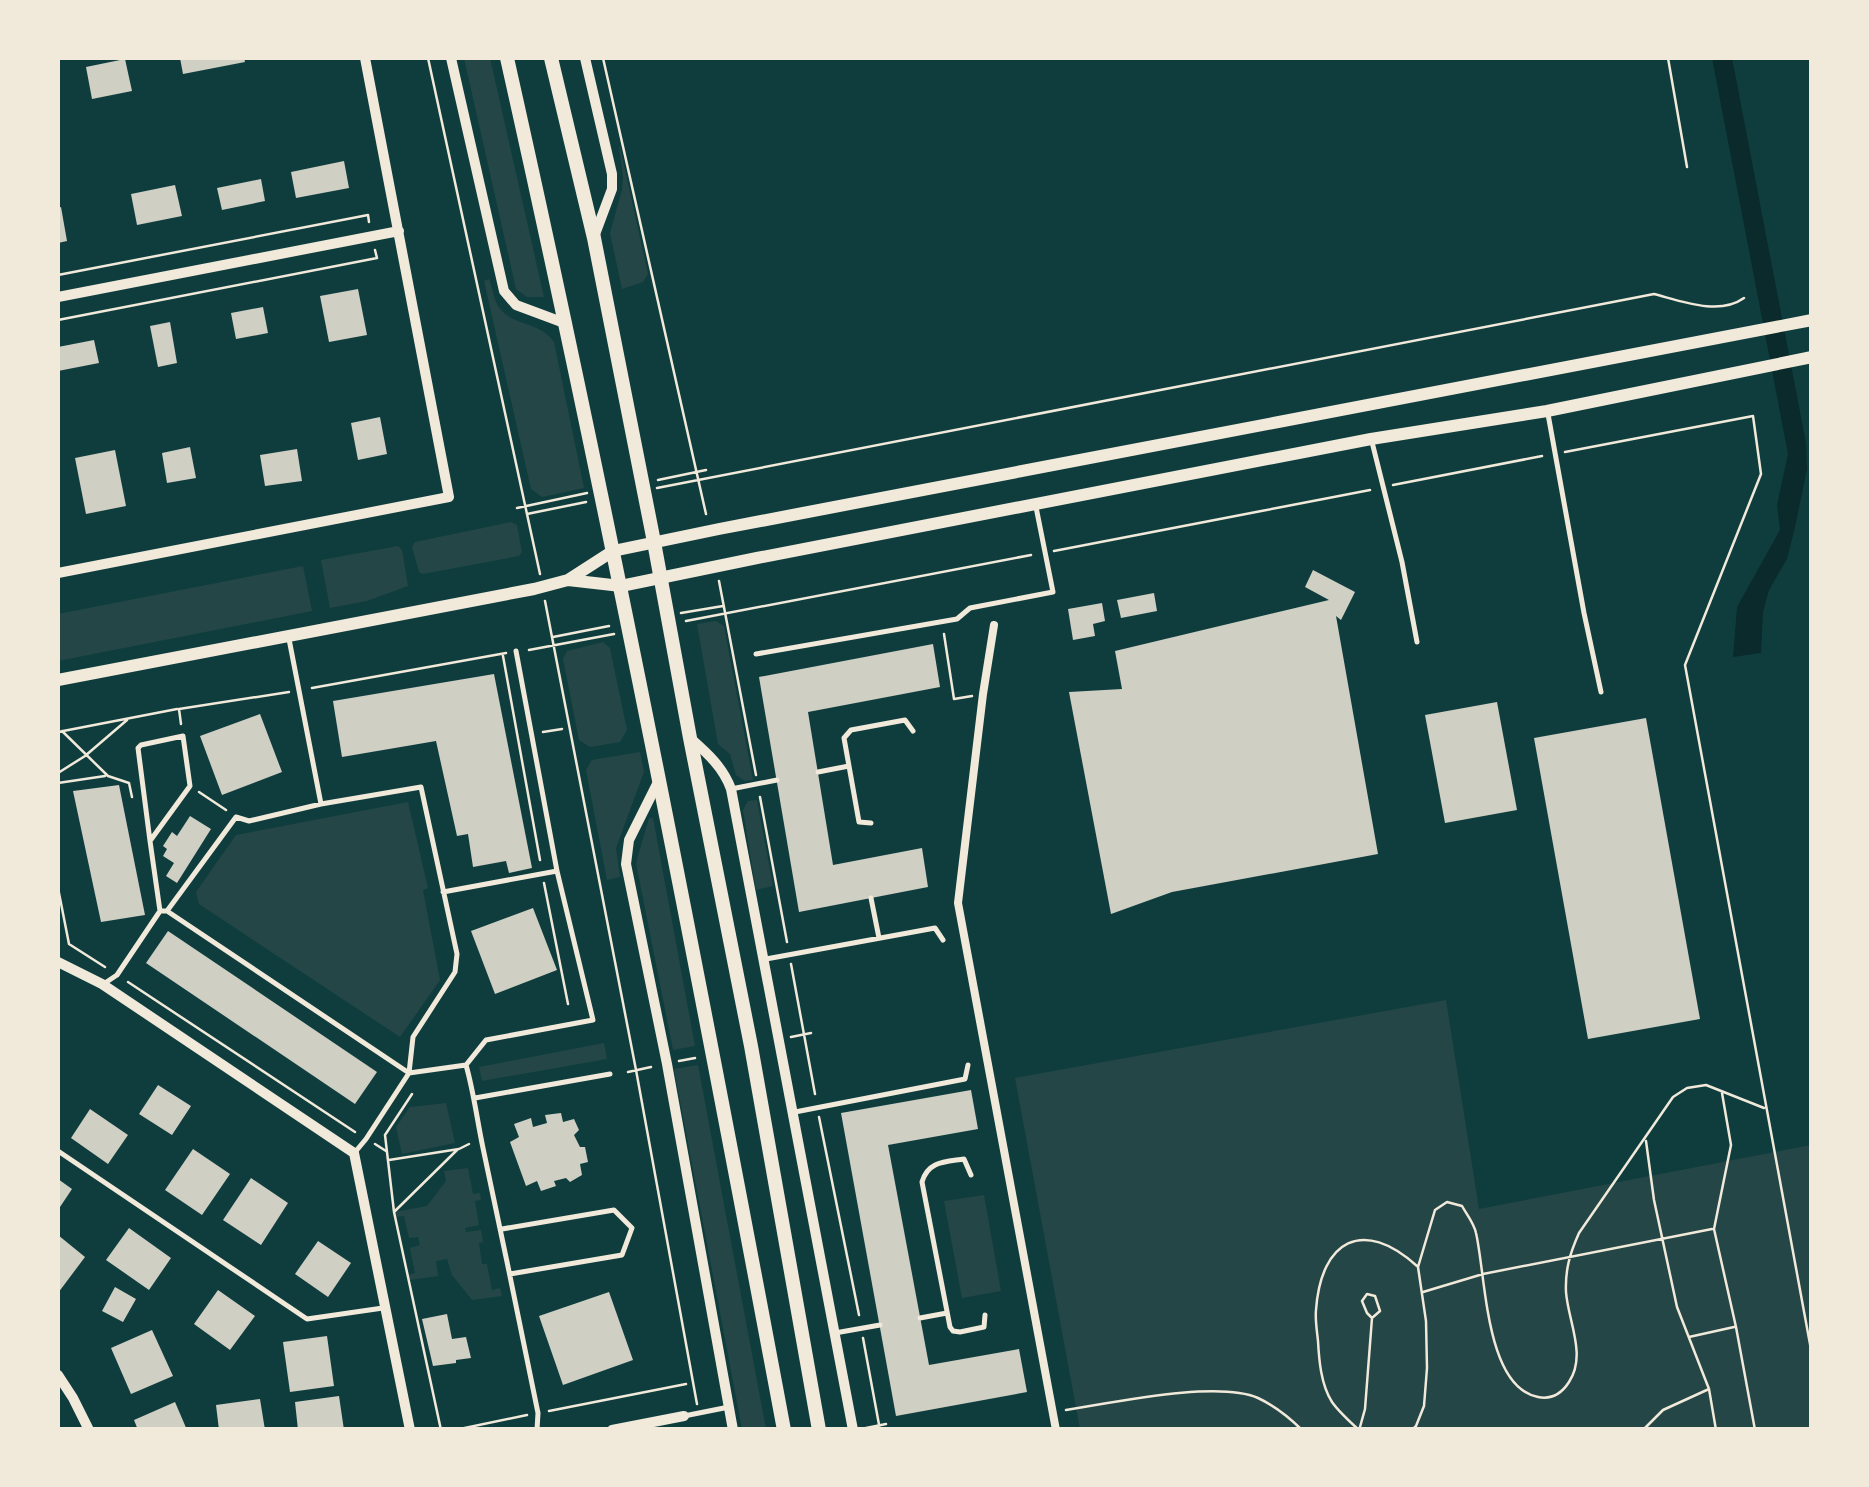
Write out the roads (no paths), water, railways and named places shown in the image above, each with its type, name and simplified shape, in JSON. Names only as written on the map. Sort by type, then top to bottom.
[{"type":"main road","points":[[507,58],[621,586],[784,1430]]},
{"type":"main road","points":[[551,58],[594,238],[654,542],[751,1046],[819,1430]]},
{"type":"street","points":[[58,572],[449,497],[366,58]]},
{"type":"street","points":[[451,58],[504,291],[516,305],[567,324]]},
{"type":"street","points":[[584,58],[612,174],[612,190],[594,238]]},
{"type":"street","points":[[58,296],[399,231]]},
{"type":"street","points":[[58,680],[542,587],[568,580],[612,551],[654,542],[1808,321]]},
{"type":"street","points":[[568,580],[621,586],[660,579],[1371,439],[1547,411],[1812,356]]},
{"type":"street","points":[[994,625],[958,903],[1056,1430]]},
{"type":"street","points":[[690,738],[717,763],[731,789],[856,1430]]},
{"type":"street","points":[[659,782],[630,840],[626,864],[667,1064],[733,1430]]},
{"type":"street","points":[[58,962],[102,984],[354,1153],[410,1430]]},
{"type":"street","points":[[58,1375],[89,1430]]},
{"type":"street","points":[[612,1430],[684,1416]]},
{"type":"lane","points":[[1547,411],[1601,692]]},
{"type":"lane","points":[[1371,439],[1385,487],[1417,642]]},
{"type":"lane","points":[[756,654],[957,618],[970,608],[1053,592],[1035,504]]},
{"type":"lane","points":[[288,636],[321,804]]},
{"type":"lane","points":[[150,841],[190,786],[183,736],[141,745],[137,754],[150,841],[164,911],[409,1074],[466,1065],[486,1040],[593,1020],[557,871],[516,651]]},
{"type":"lane","points":[[871,823],[859,822],[844,738],[851,730],[904,720],[913,731]]},
{"type":"lane","points":[[818,772],[849,766]]},
{"type":"lane","points":[[731,789],[777,780]]},
{"type":"lane","points":[[102,984],[117,975],[236,816],[249,821],[421,787],[456,954],[456,972],[413,1037],[409,1074],[354,1153]]},
{"type":"lane","points":[[443,892],[557,871]]},
{"type":"lane","points":[[871,898],[879,938]]},
{"type":"lane","points":[[762,960],[936,928],[943,940]]},
{"type":"lane","points":[[466,1065],[538,1413],[537,1430]]},
{"type":"lane","points":[[792,1112],[965,1079],[968,1065]]},
{"type":"lane","points":[[475,1098],[610,1074]]},
{"type":"lane","points":[[58,1151],[307,1319],[386,1308]]},
{"type":"lane","points":[[971,1175],[964,1159],[933,1165],[925,1171],[922,1182],[950,1327],[960,1332],[984,1328],[985,1315]]},
{"type":"lane","points":[[502,1229],[614,1210],[632,1228],[622,1255],[510,1274]]},
{"type":"lane","points":[[920,1318],[948,1313]]},
{"type":"lane","points":[[835,1334],[880,1325]]},
{"type":"lane","points":[[684,1416],[729,1407]]}]
